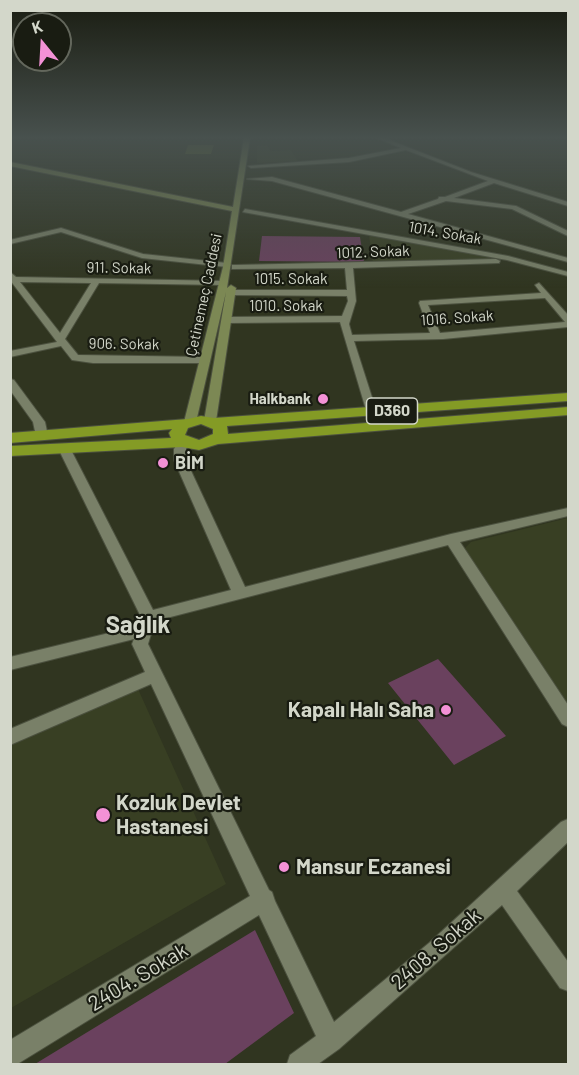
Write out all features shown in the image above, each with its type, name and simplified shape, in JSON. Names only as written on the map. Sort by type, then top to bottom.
[{"type":"highway","name":"D360","points":[[212,422],[372,413],[568,397]]},
{"type":"highway","name":"D360","points":[[216,440],[568,411]]},
{"type":"highway","points":[[184,442],[177,433],[188,422]]},
{"type":"highway","points":[[10,438],[188,422],[212,422],[222,432],[216,440],[203,445],[184,442],[10,451]]},
{"type":"main road","points":[[127,188],[241,211]]},
{"type":"main road","name":"Çetinemeç Caddesi","points":[[241,211],[243,188]]},
{"type":"main road","name":"Çetinemeç Caddesi","points":[[212,422],[227,320],[231,266],[247,188]]},
{"type":"main road","name":"Çetinemeç Caddesi","points":[[188,422],[223,283],[231,266]]},
{"type":"street","points":[[305,188],[568,260]]},
{"type":"street","points":[[400,215],[472,188]]},
{"type":"street","points":[[517,188],[568,204]]},
{"type":"street","points":[[441,198],[514,207],[568,234]]},
{"type":"street","name":"1014. Sokak","points":[[241,211],[512,259],[568,274]]},
{"type":"street","name":"1012. Sokak","points":[[10,242],[61,230],[142,256],[231,266],[349,266],[512,259]]},
{"type":"street","points":[[349,266],[352,301],[344,324],[372,413]]},
{"type":"street","name":"911. Sokak","points":[[12,277],[223,283]]},
{"type":"street","name":"906. Sokak","points":[[12,277],[75,358],[205,360]]},
{"type":"street","points":[[10,354],[62,341],[96,281]]},
{"type":"street","points":[[539,285],[568,322]]},
{"type":"street","name":"1015. Sokak","points":[[230,293],[351,293]]},
{"type":"street","points":[[436,336],[423,303],[545,295]]},
{"type":"street","name":"1010. Sokak","points":[[227,320],[346,319]]},
{"type":"street","name":"1016. Sokak","points":[[348,338],[436,336],[568,322]]},
{"type":"street","points":[[10,382],[39,422],[42,436]]},
{"type":"street","points":[[184,442],[180,449],[180,460],[240,593]]},
{"type":"street","points":[[64,448],[147,623]]},
{"type":"street","points":[[10,663],[240,593],[451,539],[568,512]]},
{"type":"street","points":[[451,539],[568,719]]},
{"type":"street","points":[[147,623],[140,638],[140,644],[331,1041]]},
{"type":"street","points":[[10,737],[154,675]]},
{"type":"street","name":"2408. Sokak","points":[[299,1065],[331,1041],[504,890],[568,829]]},
{"type":"street","points":[[504,890],[568,980]]},
{"type":"street","name":"2404. Sokak","points":[[10,1054],[264,899]]},
{"type":"shaded area","points":[[369,235],[495,257],[496,259],[373,263]]},
{"type":"shaded area","points":[[262,236],[360,237],[364,262],[259,261]]},
{"type":"shaded area","points":[[568,518],[568,706],[464,549],[471,542]]},
{"type":"shaded area","name":"Kapalı Halı Saha","points":[[438,659],[506,736],[454,765],[388,683]]},
{"type":"shaded area","name":"Kozluk Devlet Hastanesi","points":[[138,689],[226,884],[11,1008],[10,746]]},
{"type":"shaded area","points":[[255,930],[294,1013],[225,1064],[35,1064]]},
{"type":"place","name":"Halkbank","points":[[323,399]]},
{"type":"place","name":"BİM","points":[[163,463]]},
{"type":"place","name":"Kapalı Halı Saha","points":[[446,710]]},
{"type":"place","name":"Kozluk Devlet Hastanesi","points":[[103,815]]},
{"type":"place","name":"Mansur Eczanesi","points":[[284,867]]},
{"type":"district","name":"Sağlık","points":[[138,625]]}]
